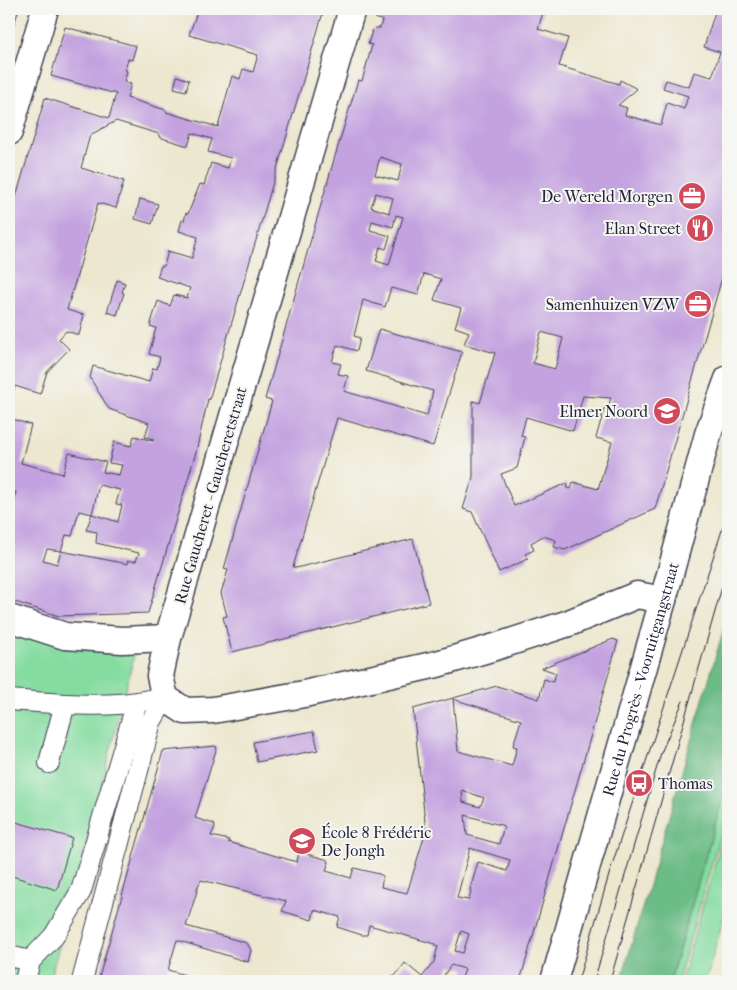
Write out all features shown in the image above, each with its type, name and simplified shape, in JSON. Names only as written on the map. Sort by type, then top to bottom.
[{"type":"street","points":[[9,132],[45,9]]},
{"type":"street","name":"Rue Gaucheret - Gaucheretstraat","points":[[166,698],[160,676],[168,638],[352,9]]},
{"type":"street","name":"Rue du Progrès - Vooruitgangstraat","points":[[554,981],[663,600],[708,434],[728,379]]},
{"type":"street","points":[[9,700],[65,704],[138,702],[166,698],[185,711],[213,710],[304,694],[437,664],[495,648],[569,623],[637,595],[663,600]]},
{"type":"street","points":[[9,618],[65,636],[122,640],[168,638]]},
{"type":"street","points":[[82,981],[151,722],[166,698]]},
{"type":"street","points":[[25,981],[30,961],[54,936],[81,891],[138,702]]},
{"type":"street","points":[[49,763],[65,704]]},
{"type":"street","points":[[9,956],[30,961]]},
{"type":"green space","points":[[728,614],[728,779],[670,981],[621,981]]},
{"type":"green space","points":[[9,627],[134,656],[69,914],[49,981],[9,981]]},
{"type":"green space","points":[[728,779],[728,808],[678,981],[670,981]]},
{"type":"green space","points":[[728,818],[728,902],[706,981],[681,981]]},
{"type":"building","points":[[9,9],[19,9],[9,40]]},
{"type":"building","points":[[198,9],[324,9],[208,399],[196,452],[148,613],[59,616],[9,600],[9,516],[16,492],[9,491],[9,418],[31,425],[21,463],[63,474],[69,453],[106,462],[103,472],[119,475],[122,465],[109,463],[114,442],[131,446],[134,436],[153,441],[153,439],[145,437],[149,423],[109,409],[90,378],[93,366],[149,382],[153,368],[157,369],[160,357],[149,354],[156,328],[150,326],[158,301],[170,306],[174,295],[187,298],[190,288],[157,277],[161,266],[164,266],[168,251],[192,258],[198,237],[179,231],[182,220],[184,221],[186,213],[188,214],[200,184],[204,185],[211,163],[228,168],[231,158],[208,152],[212,139],[192,133],[188,146],[159,137],[159,134],[116,121],[90,135],[81,168],[124,181],[116,208],[98,203],[67,310],[84,315],[79,335],[66,331],[59,339],[69,349],[47,372],[40,394],[15,386],[11,402],[9,402],[9,221],[45,98],[109,118],[116,94],[51,76],[65,27],[136,46],[132,60],[128,59],[125,70],[127,71],[124,82],[131,84],[127,98],[218,127],[232,76],[240,79],[243,69],[253,72],[258,55],[189,35]],"holes":[[[99,485],[120,490],[116,504],[122,505],[118,522],[92,514]],[[79,511],[92,514],[86,530],[97,532],[96,543],[139,553],[136,561],[127,561],[128,564],[61,551],[66,535],[72,536]],[[47,549],[61,551],[57,564],[43,560]]]},
{"type":"building","points":[[378,9],[544,9],[538,29],[568,38],[559,66],[619,84],[620,80],[637,89],[618,105],[627,108],[625,115],[661,125],[667,103],[684,109],[688,96],[663,88],[666,80],[689,87],[694,72],[712,77],[720,52],[704,47],[716,9],[728,9],[728,257],[655,509],[565,550],[554,547],[556,540],[543,536],[531,543],[534,550],[525,554],[528,559],[499,572],[472,512],[463,509],[473,477],[473,401],[480,403],[495,353],[464,344],[469,332],[455,327],[461,308],[434,300],[441,279],[424,274],[418,295],[391,288],[385,307],[363,300],[354,336],[360,338],[357,351],[337,345],[332,362],[341,364],[338,374],[348,376],[344,391],[427,416],[433,391],[366,371],[379,329],[462,352],[433,446],[337,418],[293,567],[296,568],[413,539],[429,603],[232,652],[223,617],[227,616],[221,593],[228,570],[224,569],[272,401],[265,399],[333,163],[358,80],[362,81],[372,45],[368,44],[372,31],[375,28],[380,28],[382,20],[376,19]],"holes":[[[380,157],[402,164],[398,181],[375,175]],[[376,193],[393,198],[389,213],[371,207]],[[396,215],[403,217],[389,265],[376,261],[380,247],[386,249],[390,236],[370,230],[372,221],[393,227]],[[541,332],[563,338],[555,369],[533,363]],[[583,396],[611,398],[608,407],[605,406],[596,438],[612,442],[598,489],[573,482],[571,489],[567,488],[568,484],[565,484],[514,506],[501,474],[517,468],[525,437],[521,436],[526,417],[573,431]]]},
{"type":"building","points":[[177,76],[189,80],[186,91],[174,88]]},
{"type":"building","points":[[140,199],[158,204],[152,224],[135,219]]},
{"type":"building","points":[[117,280],[125,283],[117,315],[107,312]]},
{"type":"building","points":[[613,639],[618,641],[520,981],[461,981],[465,969],[451,965],[440,981],[387,981],[392,976],[394,977],[405,963],[422,977],[434,962],[438,946],[369,925],[367,935],[362,935],[337,927],[340,917],[314,910],[312,920],[282,911],[286,901],[201,880],[186,926],[247,943],[251,950],[248,962],[177,940],[168,970],[206,981],[152,981],[142,977],[140,981],[98,981],[163,751],[217,747],[195,818],[214,824],[215,827],[211,836],[297,862],[299,852],[325,859],[329,861],[326,871],[351,878],[354,868],[379,874],[383,876],[381,887],[407,893],[426,831],[413,709],[497,686],[539,699],[544,679],[553,682],[556,673],[542,668]],"holes":[[[453,699],[521,720],[513,746],[517,747],[512,766],[458,751]],[[462,790],[484,798],[480,807],[463,802]],[[465,815],[504,826],[499,844],[467,835]],[[470,848],[510,860],[507,871],[478,862],[469,900],[457,898]],[[461,931],[469,934],[463,953],[455,951]]]},
{"type":"building","points":[[314,731],[318,750],[257,762],[253,742]]},
{"type":"building","points":[[9,820],[72,838],[57,890],[9,875]]},
{"type":"tram line","points":[[578,981],[611,868],[728,512]]},
{"type":"tram line","points":[[610,981],[728,566]]},
{"type":"tram line","points":[[594,981],[661,753],[683,701]]},
{"type":"place","name":"De Wereld Morgen","points":[[692,196]]},
{"type":"place","name":"Elan Street","points":[[700,228]]},
{"type":"place","name":"Samenhuizen VZW","points":[[698,304]]},
{"type":"place","name":"Elmer Noord","points":[[667,411]]},
{"type":"place","name":"Thomas","points":[[639,783]]},
{"type":"place","name":"École 8 Frédéric De Jongh","points":[[302,841]]}]
